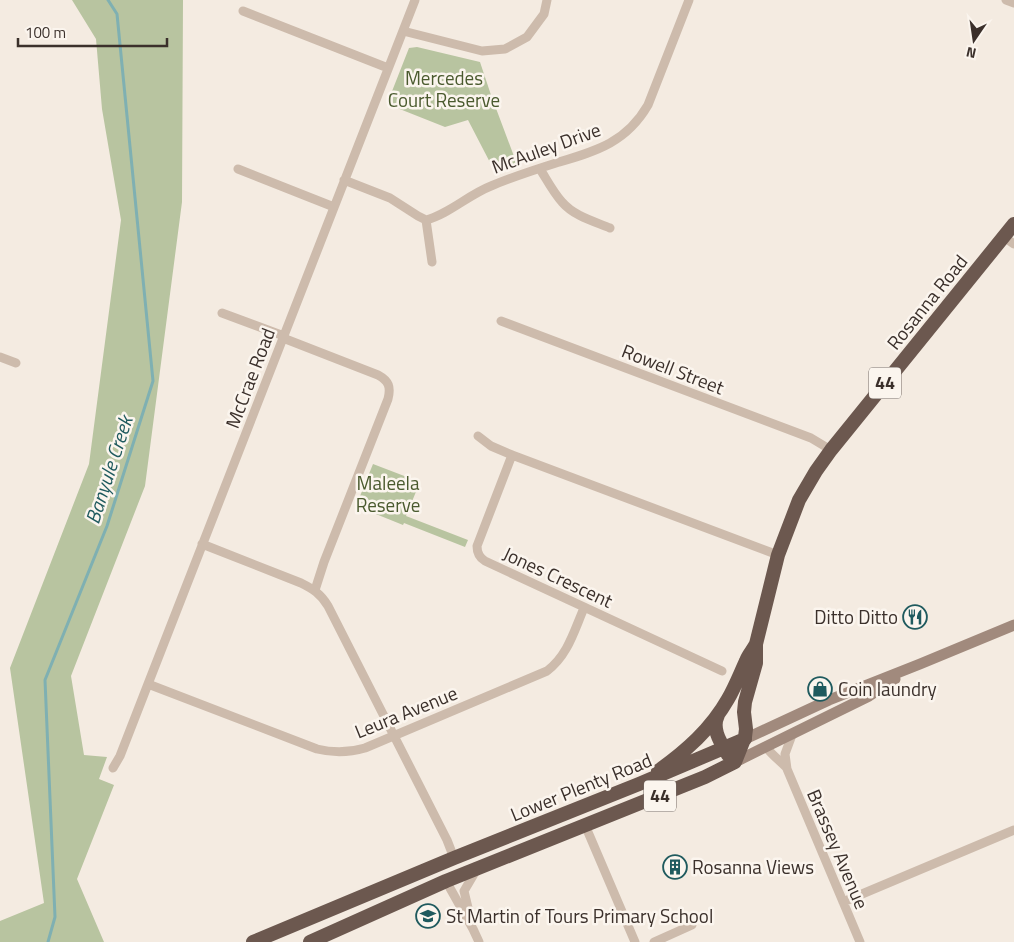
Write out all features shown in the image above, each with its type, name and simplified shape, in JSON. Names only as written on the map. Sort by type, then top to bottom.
[{"type":"highway","name":"Rosanna Road","points":[[734,762],[745,739],[744,709],[756,663],[756,644],[778,555],[799,500],[831,450],[1009,240],[1014,224]]},
{"type":"highway","name":"Rosanna Road","points":[[639,784],[689,747],[718,715],[734,689],[746,659],[756,644]]},
{"type":"highway","points":[[718,715],[715,721],[716,729],[724,748],[734,762]]},
{"type":"highway","name":"Lower Plenty Road","points":[[253,942],[745,739]]},
{"type":"highway","name":"Lower Plenty Road","points":[[310,942],[446,880],[705,777],[734,762]]},
{"type":"highway","points":[[685,765],[700,768],[705,777]]},
{"type":"main road","name":"Lower Plenty Road","points":[[745,739],[829,700],[1014,625]]},
{"type":"main road","name":"Lower Plenty Road","points":[[734,762],[869,696],[920,664]]},
{"type":"street","name":"McCrae Road","points":[[113,768],[120,756],[415,0]]},
{"type":"street","points":[[403,31],[482,51],[505,49],[527,37],[544,14],[547,0]]},
{"type":"street","name":"McAuley Drive","points":[[426,220],[440,215],[464,199],[489,186],[581,156],[606,146],[626,132],[642,115],[648,105],[689,0]]},
{"type":"street","points":[[1006,0],[1014,3]]},
{"type":"street","points":[[243,11],[388,68]]},
{"type":"street","points":[[238,169],[334,207]]},
{"type":"street","points":[[540,169],[557,196],[567,207],[582,216],[610,228]]},
{"type":"street","points":[[344,180],[390,198],[426,220],[432,262]]},
{"type":"street","points":[[222,313],[378,375],[390,385],[388,399],[324,562],[315,590]]},
{"type":"street","name":"Rowell Street","points":[[502,321],[811,438],[831,450]]},
{"type":"street","points":[[0,356],[16,363]]},
{"type":"street","points":[[478,436],[491,446],[512,455],[778,555]]},
{"type":"street","name":"Jones Crescent","points":[[512,455],[477,546],[481,558],[485,562],[722,671]]},
{"type":"street","points":[[202,544],[301,583],[315,590],[322,597],[394,735],[447,840],[454,858]]},
{"type":"street","name":"Leura Avenue","points":[[148,684],[308,746],[325,751],[342,752],[356,750],[547,671],[558,662],[566,651],[584,608]]},
{"type":"street","name":"Brassey Avenue","points":[[787,770],[785,754],[792,735]]},
{"type":"street","name":"Brassey Avenue","points":[[766,747],[772,756],[781,762],[787,770],[860,942]]},
{"type":"street","points":[[584,825],[635,942]]},
{"type":"street","points":[[843,902],[1014,830]]},
{"type":"street","points":[[473,929],[464,891],[478,868]]},
{"type":"street","points":[[446,880],[479,942]]},
{"type":"street","points":[[654,942],[692,925]]},
{"type":"green space","points":[[72,0],[183,0],[182,202],[145,486],[71,676],[84,755],[107,757],[99,779],[114,785],[77,879],[104,942],[0,942],[0,921],[44,903],[10,668],[89,464],[121,220],[102,109],[96,39]]},
{"type":"green space","name":"Mercedes Court Reserve","points":[[417,47],[480,62],[518,167],[496,174],[468,120],[445,127],[387,104],[409,48]]},
{"type":"green space","name":"Maleela Reserve","points":[[373,464],[420,482],[406,516],[468,540],[465,547],[356,506]]},
{"type":"waterway","name":"Banyule Creek","points":[[48,942],[55,917],[45,680],[107,526],[153,381],[117,14],[108,0]]},
{"type":"place","name":"Ditto Ditto","points":[[915,617]]},
{"type":"place","name":"Coin laundry","points":[[820,689]]},
{"type":"place","name":"Rosanna Views","points":[[675,867]]},
{"type":"place","name":"St Martin of Tours Primary School","points":[[428,916]]}]
